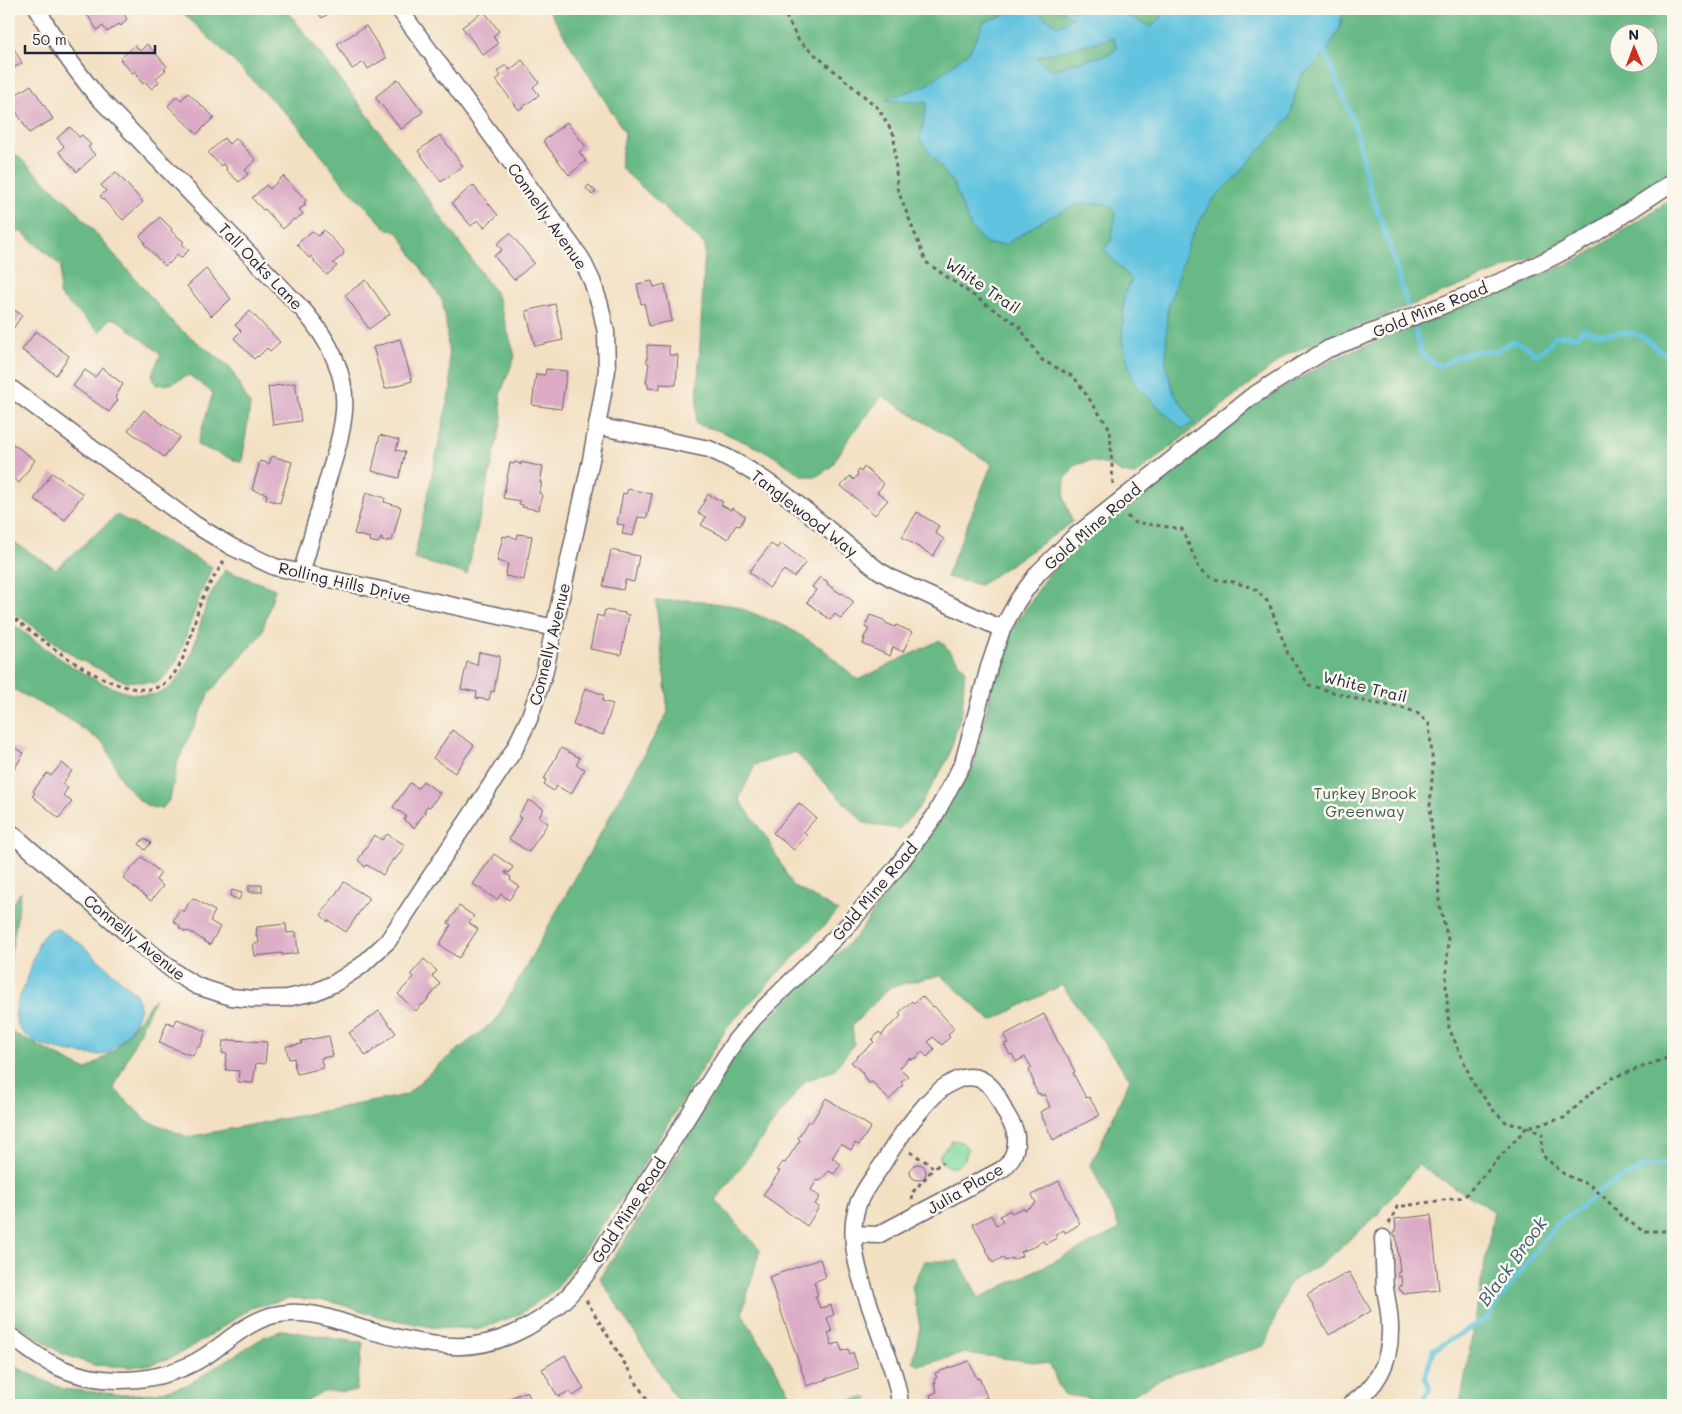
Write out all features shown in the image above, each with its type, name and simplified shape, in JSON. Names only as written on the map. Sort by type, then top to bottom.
[{"type":"street","name":"Tall Oaks Lane","points":[[38,9],[44,22],[71,64],[96,95],[304,311],[326,340],[339,370],[344,398],[344,412],[338,446],[301,574]]},
{"type":"street","name":"Connelly Avenue","points":[[9,831],[165,965],[197,986],[219,994],[253,1000],[287,998],[315,992],[351,974],[388,941],[514,750],[537,696],[555,628],[607,370],[604,323],[592,281],[581,258],[399,9]]},
{"type":"street","name":"Gold Mine Road","points":[[9,1335],[50,1363],[74,1373],[103,1379],[127,1380],[150,1378],[173,1372],[198,1361],[259,1320],[267,1316],[287,1312],[312,1314],[388,1335],[452,1346],[485,1343],[521,1330],[548,1314],[575,1289],[637,1198],[735,1041],[755,1016],[849,924],[896,868],[934,817],[963,762],[989,667],[1002,629],[1018,600],[1041,568],[1073,538],[1251,397],[1328,349],[1441,306],[1540,264],[1594,234],[1673,182]]},
{"type":"street","name":"Rolling Hills Drive","points":[[9,387],[194,524],[232,547],[275,567],[555,628]]},
{"type":"street","name":"Tanglewood Way","points":[[597,426],[709,449],[726,456],[757,474],[878,570],[893,579],[1002,629]]},
{"type":"street","name":"Julia Place","points":[[854,1234],[878,1236],[1009,1164],[1015,1149],[1016,1134],[996,1093],[989,1085],[973,1078],[959,1078],[944,1087],[928,1102],[893,1146],[860,1200],[856,1213],[854,1234],[858,1270],[896,1381],[900,1405]]},
{"type":"street","points":[[1350,1405],[1372,1386],[1387,1359],[1390,1328],[1385,1287],[1383,1238]]},
{"type":"path","name":"White Trail","points":[[782,9],[799,41],[878,108],[894,135],[897,188],[926,262],[987,306],[1018,325],[1042,360],[1074,377],[1110,429],[1114,505],[1134,522],[1182,529],[1199,568],[1213,579],[1234,582],[1255,590],[1269,603],[1288,654],[1309,685],[1367,702],[1400,707],[1416,712],[1429,724],[1433,766],[1430,807],[1438,866],[1439,902],[1448,940],[1446,987],[1449,1028],[1473,1083],[1494,1111],[1507,1123],[1527,1127],[1542,1134],[1542,1155],[1564,1174],[1591,1186],[1621,1216],[1643,1231],[1673,1231]]},
{"type":"path","points":[[9,614],[71,661],[106,679],[131,687],[145,689],[159,686],[170,679],[181,662],[203,596],[224,561]]},
{"type":"path","points":[[1383,1238],[1397,1207],[1464,1197],[1527,1127],[1564,1118],[1591,1093],[1612,1078],[1667,1058],[1669,1027],[1673,1025]]},
{"type":"path","points":[[907,1155],[910,1151],[930,1164],[933,1169]]},
{"type":"path","points":[[914,1204],[913,1192],[933,1169],[943,1162]]},
{"type":"path","points":[[575,1289],[586,1299],[650,1405]]},
{"type":"green space","points":[[179,9],[286,9],[370,118],[497,295],[515,356],[500,395],[502,419],[467,574],[414,559],[451,386],[446,322],[442,300],[397,231],[388,230],[343,183],[300,128]]},
{"type":"green space","points":[[548,9],[1673,9],[1673,174],[1571,242],[1288,354],[1135,475],[1122,473],[1109,465],[1090,461],[1075,465],[1065,479],[1064,499],[1073,522],[980,585],[946,577],[992,464],[882,396],[847,441],[831,467],[817,476],[803,476],[769,453],[720,431],[696,424],[705,245],[620,167],[625,133]]},
{"type":"green space","points":[[9,143],[13,152],[74,208],[176,326],[230,367],[250,405],[242,463],[197,445],[213,393],[189,375],[170,384],[156,385],[152,374],[161,354],[116,319],[109,319],[100,332],[59,295],[61,266],[21,231],[9,238]]},
{"type":"green space","name":"Turkey Brook Greenway","points":[[1673,198],[1673,1405],[1460,1405],[1494,1211],[1418,1165],[1376,1216],[1324,1262],[1289,1283],[1264,1346],[1165,1377],[1120,1402],[1065,1395],[1058,1385],[1050,1364],[965,1353],[919,1366],[913,1361],[920,1327],[912,1286],[924,1261],[959,1261],[979,1298],[1120,1229],[1091,1165],[1130,1079],[1062,985],[991,1021],[941,975],[890,987],[852,1026],[854,1044],[833,1071],[805,1081],[716,1200],[760,1250],[742,1313],[797,1405],[680,1405],[600,1278],[632,1230],[742,1044],[856,936],[933,831],[973,768],[997,664],[1009,634],[1049,574],[1076,546],[1252,406],[1333,359],[1580,259]]},
{"type":"green space","points":[[117,515],[212,567],[200,595],[178,659],[167,675],[157,683],[124,681],[78,659],[9,609],[9,539],[56,569]]},
{"type":"green space","points":[[225,570],[275,589],[261,635],[210,692],[178,761],[170,799],[162,809],[150,807],[140,801],[122,781],[105,744],[67,718],[9,687],[9,621],[61,659],[105,684],[127,692],[147,695],[164,691],[176,682],[188,662],[208,600]]},
{"type":"green space","points":[[690,600],[735,606],[785,626],[823,649],[858,680],[940,640],[965,669],[962,711],[948,759],[917,810],[899,829],[864,823],[795,752],[755,765],[739,799],[768,840],[792,885],[838,911],[728,1026],[627,1191],[556,1289],[520,1314],[480,1329],[431,1327],[381,1317],[329,1301],[290,1298],[251,1308],[200,1342],[173,1357],[152,1364],[132,1367],[94,1365],[62,1354],[9,1319],[9,1031],[86,1070],[115,1050],[155,998],[114,1088],[146,1120],[188,1137],[406,1095],[436,1067],[496,1020],[668,712],[656,601]]},
{"type":"green space","points":[[21,892],[9,968],[9,909]]},
{"type":"green space","points":[[953,1140],[962,1142],[968,1149],[965,1159],[956,1167],[949,1167],[940,1161],[940,1154]]},
{"type":"green space","points":[[283,1330],[363,1343],[356,1391],[322,1392],[309,1399],[308,1405],[9,1405],[9,1361],[20,1369],[63,1389],[124,1395],[157,1393],[187,1385],[264,1337]]},
{"type":"green space","points":[[869,1397],[865,1405],[819,1405]]},
{"type":"water","points":[[1015,9],[1034,9],[1057,26],[1073,18],[1059,9],[1070,9],[1073,11],[1077,9],[1114,9],[1151,27],[1162,17],[1160,9],[1343,9],[1340,28],[1326,54],[1299,79],[1290,117],[1212,200],[1190,239],[1167,312],[1166,366],[1174,393],[1194,423],[1182,429],[1134,384],[1122,341],[1124,294],[1132,280],[1104,250],[1111,240],[1116,213],[1107,204],[1082,203],[1045,219],[1005,245],[986,244],[971,228],[953,183],[920,140],[927,103],[885,100],[927,85],[969,52],[984,22],[1005,15]],"holes":[[[1113,38],[1117,48],[1110,54],[1077,62],[1052,71],[1036,57]]]},
{"type":"water","points":[[51,929],[58,929],[81,944],[134,992],[138,998],[138,1015],[131,1028],[115,1047],[105,1054],[81,1054],[40,1044],[27,1036],[18,1026],[16,1011],[18,1000],[38,945]]},
{"type":"building","points":[[84,9],[121,9],[127,19],[121,26],[119,24],[107,32],[103,26],[97,30]]},
{"type":"building","points":[[315,9],[335,9],[322,18]]},
{"type":"building","points":[[484,11],[499,31],[493,36],[498,44],[483,55],[462,27]]},
{"type":"building","points":[[366,26],[386,58],[368,69],[364,62],[352,69],[337,44]]},
{"type":"building","points":[[9,40],[22,63],[10,70],[9,69]]},
{"type":"building","points":[[147,44],[167,66],[164,69],[166,70],[156,78],[159,82],[152,89],[145,82],[143,84],[135,71],[132,73],[120,59],[135,45],[140,51]]},
{"type":"building","points":[[522,60],[539,82],[533,87],[539,95],[519,110],[496,80],[501,76],[497,71],[506,65],[510,70]]},
{"type":"building","points":[[398,79],[423,112],[401,129],[375,97]]},
{"type":"building","points":[[31,85],[53,119],[29,133],[9,99]]},
{"type":"building","points":[[188,93],[214,117],[197,134],[168,106],[177,96],[181,100]]},
{"type":"building","points":[[567,122],[586,147],[579,152],[586,161],[569,175],[543,141]]},
{"type":"building","points":[[70,127],[79,137],[82,135],[91,145],[88,147],[95,155],[77,172],[59,152],[64,146],[57,138]]},
{"type":"building","points":[[440,135],[463,166],[441,182],[418,151]]},
{"type":"building","points":[[224,138],[229,144],[236,138],[256,160],[245,170],[248,174],[239,182],[226,170],[227,168],[223,164],[221,166],[208,153]]},
{"type":"building","points":[[116,172],[143,202],[123,220],[100,196],[106,191],[101,185]]},
{"type":"building","points":[[283,176],[306,200],[304,203],[306,205],[299,209],[303,214],[283,229],[252,198],[266,185],[270,189]]},
{"type":"building","points":[[473,185],[498,215],[484,227],[478,220],[471,226],[452,203]]},
{"type":"building","points":[[589,185],[596,192],[592,195],[586,188]]},
{"type":"building","points":[[160,217],[172,229],[171,231],[184,242],[182,244],[189,250],[181,258],[177,254],[165,266],[144,244],[145,242],[140,236]]},
{"type":"building","points":[[324,230],[344,251],[343,255],[333,263],[337,266],[327,275],[314,262],[311,256],[309,258],[297,244],[312,231],[318,236]]},
{"type":"building","points":[[510,233],[534,263],[514,280],[494,256],[502,250],[497,244]]},
{"type":"building","points":[[206,269],[231,299],[211,316],[187,286]]},
{"type":"building","points":[[366,280],[390,314],[369,329],[345,295]]},
{"type":"building","points":[[652,281],[654,287],[665,284],[672,321],[649,326],[644,303],[641,304],[637,284]]},
{"type":"building","points":[[555,304],[563,340],[535,346],[526,311]]},
{"type":"building","points":[[9,307],[22,315],[9,335]]},
{"type":"building","points":[[250,311],[280,342],[270,351],[267,348],[254,359],[234,338],[241,331],[235,325]]},
{"type":"building","points":[[36,331],[69,356],[56,375],[22,350]]},
{"type":"building","points":[[400,339],[412,381],[385,389],[373,347]]},
{"type":"building","points":[[647,345],[669,346],[669,355],[678,355],[676,385],[660,384],[660,389],[648,388],[648,383],[646,383],[649,363],[647,363]]},
{"type":"building","points":[[102,368],[123,384],[115,398],[118,400],[109,412],[73,386],[85,370],[95,377]]},
{"type":"building","points":[[546,369],[567,371],[561,409],[532,405],[536,374],[545,375]]},
{"type":"building","points":[[295,383],[301,421],[273,425],[268,387]]},
{"type":"building","points":[[144,410],[180,437],[164,457],[128,430]]},
{"type":"building","points":[[380,435],[399,440],[396,450],[405,452],[399,478],[372,471]]},
{"type":"building","points":[[9,441],[35,460],[19,483],[9,475]]},
{"type":"building","points":[[272,456],[292,462],[280,503],[266,499],[267,494],[252,490],[260,461],[269,464]]},
{"type":"building","points":[[515,462],[521,465],[521,462],[543,467],[539,493],[542,494],[539,510],[522,507],[523,505],[519,504],[520,501],[503,498],[510,463],[514,464]]},
{"type":"building","points":[[864,467],[884,484],[877,492],[888,500],[875,515],[841,486],[850,476],[854,480],[859,470],[861,472]]},
{"type":"building","points":[[52,473],[83,494],[65,520],[34,499]]},
{"type":"building","points":[[628,489],[652,494],[647,518],[638,517],[633,536],[622,534],[624,525],[617,524],[623,493],[626,494]]},
{"type":"building","points":[[366,492],[385,498],[384,502],[401,507],[392,541],[382,541],[381,538],[378,543],[369,541],[370,538],[354,534]]},
{"type":"building","points":[[708,494],[723,502],[721,505],[731,510],[732,508],[745,516],[740,526],[736,525],[728,539],[701,525],[706,517],[698,513]]},
{"type":"building","points":[[917,512],[939,526],[935,533],[944,539],[933,556],[902,537]]},
{"type":"building","points":[[518,534],[532,536],[524,580],[505,576],[508,564],[497,561],[503,536],[507,537],[508,535],[517,539]]},
{"type":"building","points":[[781,543],[806,562],[794,577],[784,570],[769,588],[749,572],[771,544],[777,548]]},
{"type":"building","points":[[611,550],[639,556],[634,582],[625,580],[623,590],[603,586]]},
{"type":"building","points":[[820,577],[854,602],[841,619],[835,614],[830,620],[807,602],[816,590],[812,587]]},
{"type":"building","points":[[605,610],[629,615],[621,655],[590,649],[597,615],[603,617]]},
{"type":"building","points":[[870,615],[884,620],[895,627],[896,625],[912,632],[903,652],[893,647],[890,656],[863,644],[865,638],[863,639],[869,629],[865,627]]},
{"type":"building","points":[[479,652],[500,656],[494,692],[491,691],[489,700],[476,698],[477,692],[461,689],[467,662],[477,665]]},
{"type":"building","points":[[585,688],[604,695],[602,701],[613,704],[603,735],[573,725]]},
{"type":"building","points":[[452,730],[474,745],[455,773],[433,758]]},
{"type":"building","points":[[9,745],[24,753],[9,778]]},
{"type":"building","points":[[561,748],[580,758],[576,765],[585,769],[571,794],[557,786],[554,791],[544,785],[546,780],[544,779]]},
{"type":"building","points":[[62,763],[72,771],[62,784],[68,788],[63,795],[72,802],[59,818],[32,796],[35,793],[33,791],[47,773],[51,776]]},
{"type":"building","points":[[423,781],[440,793],[430,807],[427,806],[414,828],[404,820],[406,816],[393,807],[410,783],[418,788]]},
{"type":"building","points":[[529,800],[544,809],[539,817],[548,823],[529,852],[509,839],[521,818],[518,816]]},
{"type":"building","points":[[799,803],[816,818],[804,832],[807,835],[794,850],[773,833]]},
{"type":"building","points":[[387,834],[405,845],[383,875],[367,865],[365,867],[358,860],[374,835],[382,840]]},
{"type":"building","points":[[144,838],[151,843],[145,850],[139,844]]},
{"type":"building","points":[[494,854],[513,867],[509,873],[506,871],[505,873],[511,877],[510,880],[519,886],[509,900],[501,894],[497,900],[473,884]]},
{"type":"building","points":[[142,857],[161,873],[156,880],[163,886],[151,901],[123,878]]},
{"type":"building","points":[[344,882],[369,898],[346,932],[328,920],[328,922],[321,915]]},
{"type":"building","points":[[249,885],[262,885],[262,892],[249,892]]},
{"type":"building","points":[[232,890],[242,893],[239,900],[230,896]]},
{"type":"building","points":[[193,898],[215,911],[210,921],[220,927],[210,945],[194,934],[179,928],[180,926],[173,921],[180,909],[184,912]]},
{"type":"building","points":[[459,906],[474,916],[469,923],[478,929],[459,958],[439,945],[451,925],[448,923]]},
{"type":"building","points":[[286,924],[287,933],[296,932],[298,953],[255,956],[253,944],[259,943],[258,937],[256,937],[257,927]]},
{"type":"building","points":[[424,959],[437,971],[432,976],[440,984],[416,1011],[398,994],[414,977],[411,974]]},
{"type":"building","points":[[922,996],[954,1028],[948,1035],[950,1037],[942,1045],[933,1037],[928,1042],[935,1049],[927,1057],[922,1052],[915,1059],[911,1060],[909,1058],[900,1068],[908,1076],[901,1082],[903,1085],[889,1100],[872,1082],[869,1083],[865,1079],[862,1072],[851,1062],[874,1042],[872,1040],[879,1032],[882,1035],[901,1016],[899,1013],[912,1001],[914,1003]]},
{"type":"building","points":[[379,1011],[396,1033],[366,1056],[349,1033]]},
{"type":"building","points":[[1044,1014],[1065,1056],[1067,1055],[1075,1072],[1073,1073],[1086,1098],[1089,1097],[1100,1115],[1053,1140],[1040,1112],[1050,1107],[1044,1094],[1041,1096],[1040,1093],[1038,1094],[1033,1084],[1029,1070],[1032,1068],[1025,1057],[1016,1062],[1004,1044],[1008,1043],[1004,1035]]},
{"type":"building","points":[[177,1019],[206,1031],[200,1047],[198,1046],[193,1056],[159,1043],[167,1022],[174,1025]]},
{"type":"building","points":[[329,1036],[333,1056],[321,1058],[323,1068],[297,1074],[294,1058],[289,1059],[286,1046],[302,1044],[301,1041]]},
{"type":"building","points":[[223,1041],[267,1042],[265,1064],[256,1063],[253,1083],[238,1082],[239,1071],[226,1070],[227,1054],[222,1053]]},
{"type":"building","points":[[826,1098],[871,1127],[859,1145],[855,1143],[851,1150],[841,1144],[832,1158],[841,1164],[834,1174],[829,1171],[820,1181],[817,1180],[811,1190],[820,1197],[815,1204],[819,1207],[807,1226],[763,1195],[780,1171],[777,1170],[783,1162],[785,1163],[800,1140],[798,1138],[808,1121],[811,1123]]},
{"type":"building","points":[[918,1164],[926,1172],[918,1180],[910,1172]]},
{"type":"building","points":[[1059,1181],[1080,1224],[1065,1233],[1064,1230],[1055,1235],[1057,1238],[1045,1244],[1043,1241],[1021,1252],[1022,1256],[1005,1261],[1003,1257],[993,1263],[973,1224],[991,1215],[996,1225],[1003,1222],[1000,1216],[1010,1210],[1011,1213],[1023,1208],[1025,1210],[1036,1203],[1032,1195]]},
{"type":"building","points":[[1431,1215],[1439,1290],[1403,1294],[1399,1286],[1402,1286],[1401,1276],[1398,1277],[1398,1272],[1400,1272],[1396,1236],[1394,1236],[1394,1231],[1396,1231],[1395,1219]]},
{"type":"building","points":[[820,1259],[826,1277],[814,1282],[818,1295],[815,1296],[820,1308],[831,1305],[834,1315],[827,1318],[832,1332],[828,1333],[832,1345],[839,1343],[842,1351],[848,1349],[850,1354],[853,1352],[858,1368],[807,1386],[769,1277]]},
{"type":"building","points":[[1349,1272],[1371,1311],[1329,1335],[1307,1295]]},
{"type":"building","points":[[565,1355],[584,1389],[573,1396],[569,1391],[558,1397],[542,1369]]},
{"type":"building","points":[[969,1361],[987,1397],[967,1405],[934,1405],[930,1395],[937,1392],[934,1383],[936,1383],[934,1379],[937,1378],[935,1373]]},
{"type":"building","points":[[527,1391],[533,1405],[511,1405],[508,1399]]},
{"type":"waterway","points":[[1326,54],[1354,123],[1368,183],[1407,305]]},
{"type":"waterway","points":[[1416,331],[1422,353],[1428,360],[1440,366],[1460,355],[1478,351],[1495,352],[1512,341],[1526,346],[1536,355],[1549,345],[1555,336],[1566,335],[1576,337],[1584,329],[1601,334],[1634,333],[1659,350],[1673,355]]},
{"type":"waterway","name":"Black Brook","points":[[1411,1405],[1424,1398],[1430,1388],[1425,1377],[1433,1350],[1488,1318],[1497,1303],[1558,1222],[1576,1211],[1608,1185],[1646,1166],[1673,1164]]}]
